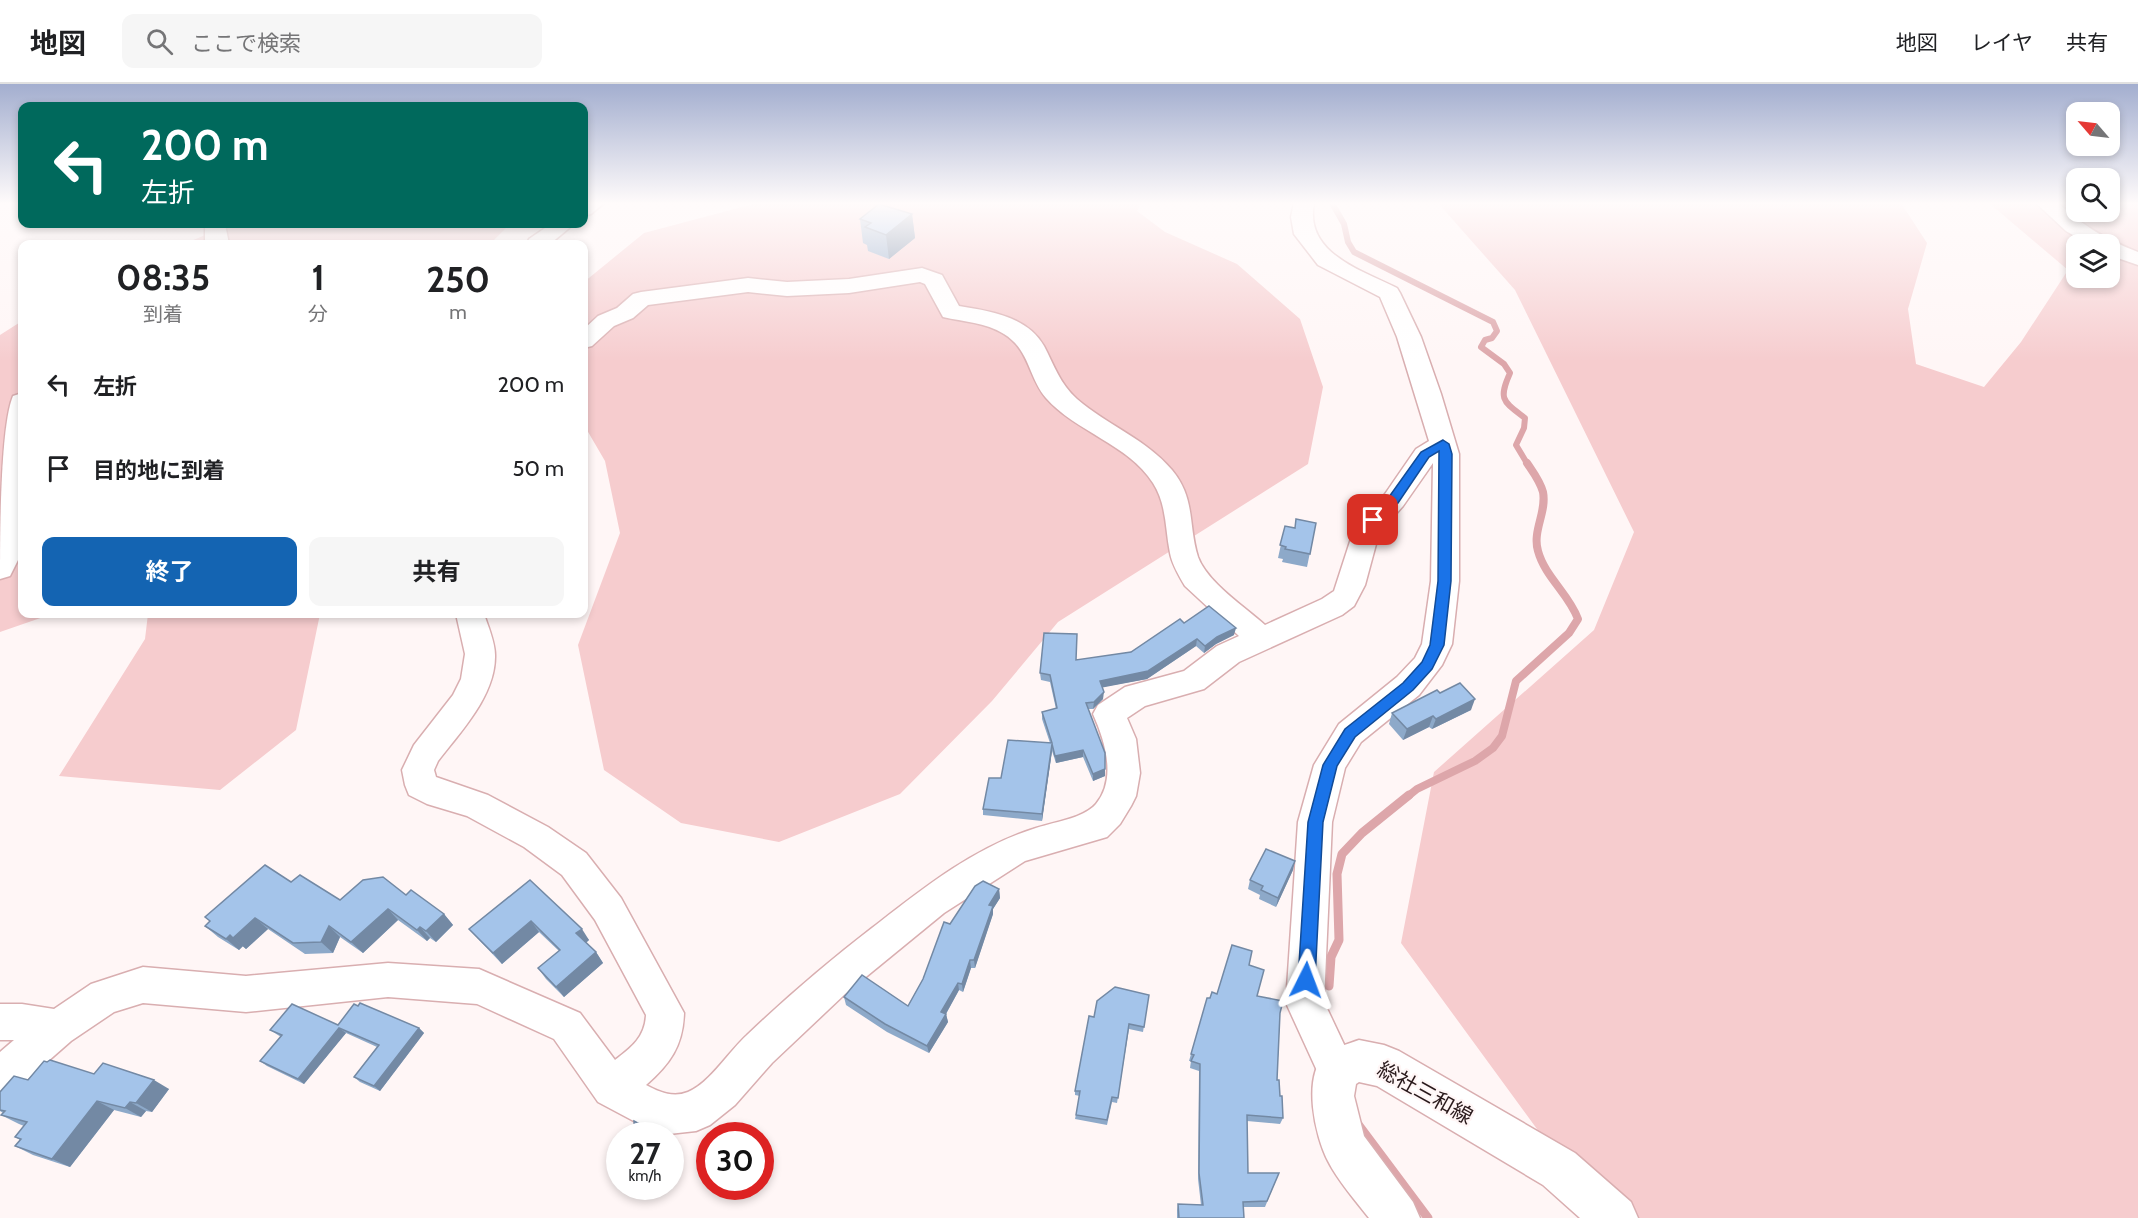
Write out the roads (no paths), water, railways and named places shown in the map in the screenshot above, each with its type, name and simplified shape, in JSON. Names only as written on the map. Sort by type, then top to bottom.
[{"type":"main road","name":"総社三和線","points":[[1338,1072],[1347,1065],[1359,1061],[1384,1066],[1559,1169],[1615,1218]]},
{"type":"main road","points":[[1338,1072],[1332,1096],[1344,1147],[1397,1218]]},
{"type":"street","points":[[1323,256],[1326,260],[1389,293],[1409,337],[1429,394],[1446,454],[1445,581],[1437,645],[1427,665],[1408,687],[1350,733],[1330,765],[1316,822],[1305,1003],[1338,1072]]},
{"type":"street","points":[[588,337],[606,321],[625,314],[641,299],[748,285],[787,289],[879,283],[896,278],[922,275],[933,280],[951,312],[991,318],[1013,329],[1030,344],[1054,392],[1139,453],[1163,477],[1177,505],[1184,556],[1195,579],[1262,639]]},
{"type":"street","points":[[0,570],[5,558],[18,413]]},
{"type":"street","points":[[0,1077],[58,1028],[104,997],[143,985],[246,994],[388,980],[479,987],[567,1026],[612,1088],[660,1115],[696,1111],[721,1091],[758,1050],[832,982],[932,902],[1014,850],[1095,827],[1108,814],[1119,796],[1124,773],[1120,739],[1108,714],[1136,696],[1193,681],[1228,654],[1332,607],[1344,598],[1351,585],[1366,530],[1394,500],[1425,455],[1443,444]]},
{"type":"street","points":[[471,618],[480,654],[476,679],[464,703],[425,754],[418,770],[421,785],[439,794],[476,805],[536,837],[574,864],[608,909],[665,1013],[664,1034],[649,1057],[612,1088]]},
{"type":"street","points":[[0,1022],[22,1022],[58,1028]]},
{"type":"waterway","points":[[1362,256],[1493,322],[1497,331],[1492,338],[1485,340],[1481,347],[1504,364],[1510,373],[1504,395],[1507,403],[1525,418],[1524,428],[1516,445],[1528,465]]},
{"type":"waterway","points":[[1407,797],[1417,789],[1475,761],[1493,748],[1502,736],[1516,681],[1569,633],[1578,619],[1569,601],[1546,569],[1538,551],[1537,536],[1544,499],[1538,480],[1527,463]]},
{"type":"waterway","points":[[1329,986],[1331,957],[1339,940],[1337,874],[1342,854],[1362,833],[1409,795]]},
{"type":"waterway","points":[[1357,1123],[1428,1218]]}]
